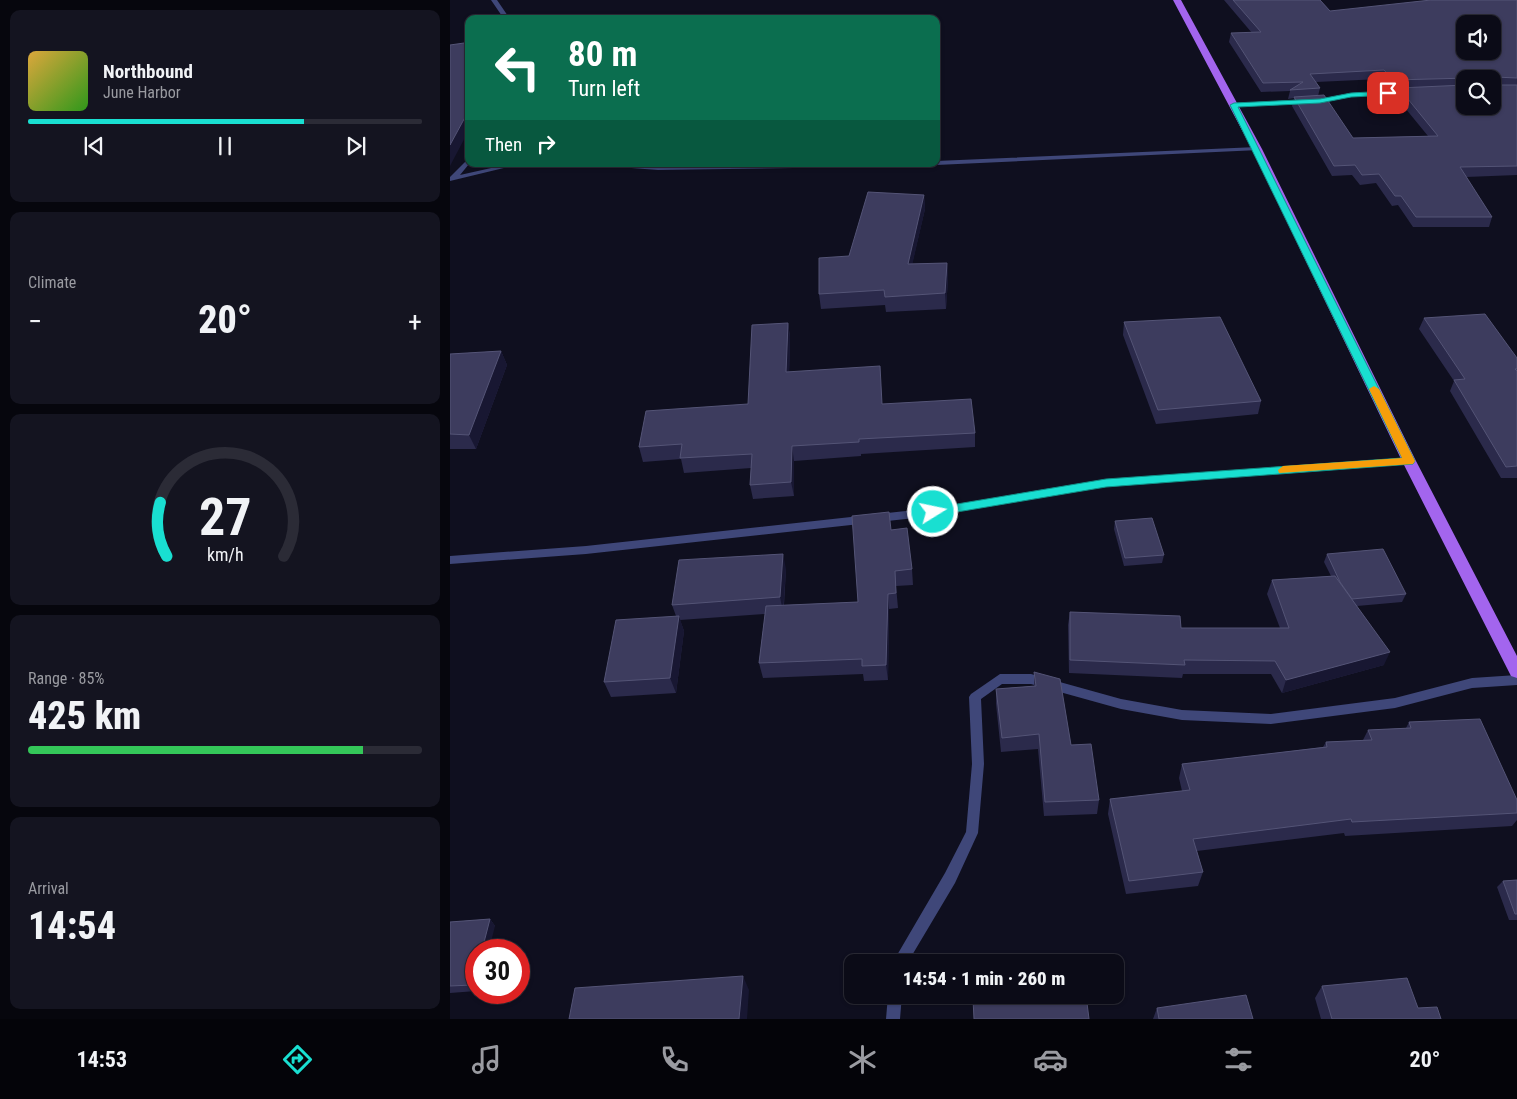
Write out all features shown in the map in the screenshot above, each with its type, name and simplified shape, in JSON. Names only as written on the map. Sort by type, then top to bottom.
[{"type":"main road","points":[[1177,0],[1257,149],[1409,461],[1517,671]]},
{"type":"street","points":[[494,0],[504,15]]},
{"type":"street","points":[[1234,105],[1320,101],[1351,95],[1416,92]]},
{"type":"street","points":[[940,163],[1257,149]]},
{"type":"street","points":[[451,179],[465,164]]},
{"type":"street","points":[[451,179],[504,167]]},
{"type":"street","points":[[645,167],[724,167]]},
{"type":"street","points":[[450,560],[586,550],[933,512],[1106,483],[1409,461]]},
{"type":"street","points":[[905,954],[950,878],[972,833],[978,764],[975,698],[1000,679],[1031,679],[1120,704],[1182,715],[1271,720],[1395,703],[1472,683],[1517,680]]},
{"type":"street","points":[[893,1019],[894,1004]]},
{"type":"building","points":[[1233,0],[1320,0],[1330,11],[1431,0],[1517,0],[1517,78],[1501,77],[1501,70],[1456,70],[1456,78],[1393,80],[1384,70],[1310,74],[1320,88],[1290,90],[1303,82],[1263,83],[1231,33],[1261,32]]},
{"type":"building","points":[[465,44],[465,117],[450,145],[450,45]]},
{"type":"building","points":[[1456,85],[1456,115],[1501,115],[1501,85],[1517,85],[1517,166],[1460,167],[1492,217],[1416,217],[1401,196],[1395,196],[1379,174],[1362,175],[1355,165],[1334,166],[1294,97],[1324,95],[1353,138],[1438,136],[1399,88]]},
{"type":"building","points":[[868,192],[924,195],[908,264],[947,263],[945,293],[885,297],[884,290],[819,294],[819,258],[849,256]]},
{"type":"building","points":[[1485,314],[1517,358],[1517,369],[1515,369],[1517,371],[1517,466],[1506,467],[1454,380],[1465,379],[1424,318]]},
{"type":"building","points":[[1220,317],[1261,401],[1158,410],[1124,322]]},
{"type":"building","points":[[788,323],[786,372],[880,366],[882,404],[971,399],[975,433],[859,439],[859,442],[792,446],[791,482],[750,485],[752,454],[680,458],[682,444],[639,447],[646,411],[748,404],[752,325]]},
{"type":"building","points":[[501,351],[469,435],[450,434],[450,354]]},
{"type":"building","points":[[889,512],[891,530],[907,528],[912,569],[895,571],[896,593],[888,594],[886,665],[862,666],[862,659],[759,663],[766,606],[858,602],[852,516]]},
{"type":"building","points":[[1152,518],[1164,555],[1125,558],[1115,521]]},
{"type":"building","points":[[1383,549],[1406,594],[1352,599],[1340,582],[1327,554]]},
{"type":"building","points":[[783,554],[780,597],[672,605],[679,560]]},
{"type":"building","points":[[1335,576],[1390,652],[1286,680],[1275,661],[1184,660],[1185,665],[1070,660],[1070,612],[1180,616],[1181,628],[1289,628],[1272,580]]},
{"type":"building","points":[[679,616],[670,678],[604,682],[616,620]]},
{"type":"building","points":[[1034,672],[1060,679],[1071,745],[1091,744],[1099,800],[1045,802],[1039,734],[1002,738],[996,689],[1036,686]]},
{"type":"building","points":[[1480,719],[1517,800],[1517,813],[1352,822],[1351,819],[1193,839],[1203,872],[1129,881],[1110,799],[1190,790],[1182,764],[1327,747],[1326,742],[1372,740],[1368,730],[1411,728],[1409,722]]},
{"type":"building","points":[[1517,880],[1517,914],[1515,914],[1503,881]]},
{"type":"building","points":[[490,919],[485,939],[465,939],[465,985],[450,986],[450,922]]},
{"type":"building","points":[[743,976],[739,1019],[569,1019],[575,988]]},
{"type":"building","points":[[1407,978],[1418,1008],[1437,1007],[1441,1019],[1332,1019],[1322,986]]},
{"type":"building","points":[[1246,995],[1253,1019],[1159,1019],[1157,1008]]},
{"type":"building","points":[[973,1004],[1087,1004],[1089,1019],[974,1019]]},
{"type":"slow traffic","points":[[1283,470],[1409,461],[1374,389]]},
{"type":"route","points":[[933,512],[1106,483],[1409,461],[1234,105],[1320,101],[1351,95],[1388,93]]}]
